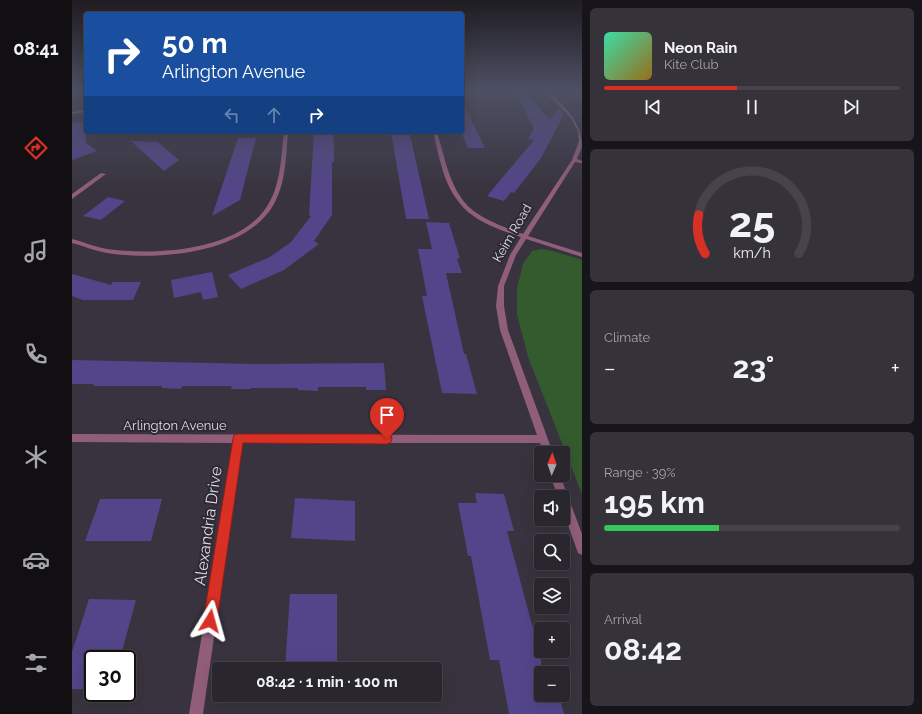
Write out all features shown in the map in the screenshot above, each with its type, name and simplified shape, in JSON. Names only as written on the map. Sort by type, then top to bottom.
[{"type":"street","name":"Keim Road","points":[[545,446],[504,330],[500,306],[501,286],[508,265],[574,160],[582,141],[576,123]]},
{"type":"street","points":[[72,241],[106,251],[139,254],[177,253],[230,238],[250,228],[267,211],[278,190],[286,134]]},
{"type":"street","points":[[436,134],[454,190],[461,202],[478,216],[525,236],[582,255]]},
{"type":"street","points":[[574,160],[582,162]]},
{"type":"street","points":[[72,197],[103,174]]},
{"type":"street","name":"Arlington Avenue","points":[[72,438],[543,440]]},
{"type":"street","name":"Alexandria Drive","points":[[196,714],[238,439]]},
{"type":"street","points":[[558,482],[582,549]]},
{"type":"green space","points":[[541,249],[553,251],[582,260],[582,494],[570,464],[570,446],[563,446],[528,357],[517,314],[517,288],[523,264],[532,251]]},
{"type":"building","points":[[72,123],[84,123],[86,143],[97,151],[72,160]]},
{"type":"building","points":[[464,123],[473,123],[485,148],[468,148],[462,134],[464,134]]},
{"type":"building","points":[[531,123],[559,123],[541,158],[514,193],[511,192],[504,201],[487,196],[534,140],[528,139],[534,129]]},
{"type":"building","points":[[314,134],[333,134],[334,162],[332,162],[332,215],[314,241],[319,244],[284,270],[241,289],[228,275],[270,257],[291,242],[311,216],[309,215]]},
{"type":"building","points":[[391,134],[410,135],[429,219],[406,219]]},
{"type":"building","points":[[238,138],[256,138],[240,200],[212,216]]},
{"type":"building","points":[[131,141],[158,142],[179,160],[164,171]]},
{"type":"building","points":[[108,197],[125,201],[101,220],[83,216]]},
{"type":"building","points":[[426,222],[449,223],[460,258],[457,259],[462,273],[446,273],[464,354],[466,354],[477,394],[442,393],[422,296],[427,296],[418,249],[432,249]]},
{"type":"building","points":[[212,272],[218,297],[203,300],[201,292],[174,298],[171,280]]},
{"type":"building","points":[[72,274],[111,285],[113,282],[141,282],[133,300],[83,300],[72,296]]},
{"type":"building","points":[[72,360],[255,364],[384,363],[386,390],[366,390],[366,387],[318,387],[318,391],[298,390],[298,388],[231,389],[232,386],[182,386],[181,389],[162,388],[162,386],[93,386],[94,384],[72,384]]},
{"type":"building","points":[[475,493],[504,494],[514,531],[507,531],[534,633],[534,658],[541,659],[541,666],[534,666],[534,702],[561,702],[564,714],[509,714],[499,660],[490,660],[471,556],[468,556],[458,503],[477,503]]},
{"type":"building","points":[[295,498],[355,501],[355,541],[291,538]]},
{"type":"building","points":[[100,499],[162,499],[151,541],[85,541]]},
{"type":"building","points":[[290,594],[337,594],[337,662],[285,662]]},
{"type":"building","points":[[89,599],[136,600],[122,650],[84,650],[84,689],[72,689],[72,652]]},
{"type":"route","points":[[210,621],[238,439],[387,439]]}]
